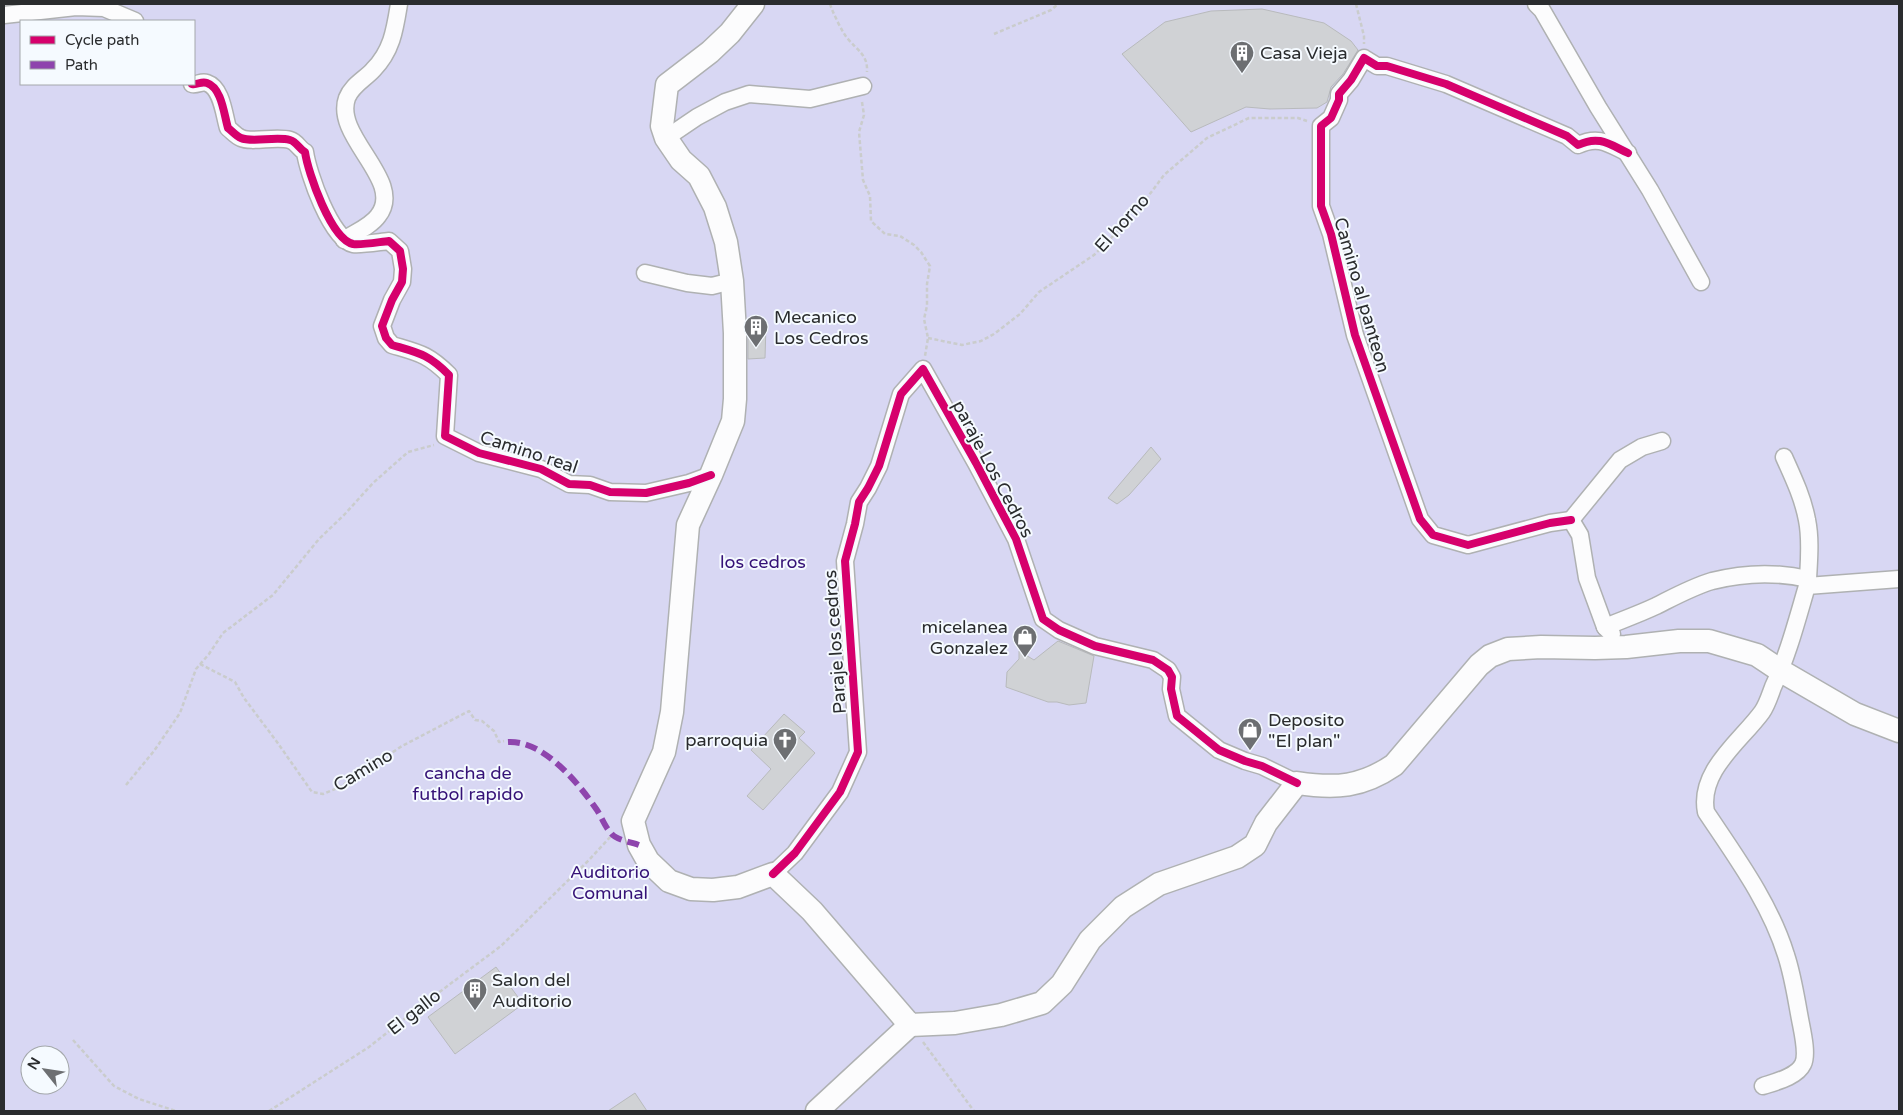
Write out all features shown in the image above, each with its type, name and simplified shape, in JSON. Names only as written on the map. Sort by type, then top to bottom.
[{"type":"main road","points":[[753,4],[730,33],[710,52],[666,85],[662,126],[666,138],[681,160],[699,176],[715,207],[726,242],[732,281],[736,383],[733,421],[712,475],[688,525],[672,712],[664,752],[633,821],[639,845],[648,860],[669,881],[691,889],[713,890],[738,887],[772,874],[812,911],[910,1025]]},
{"type":"main road","points":[[817,1111],[910,1025],[955,1023],[1001,1015],[1042,1004],[1062,984],[1090,940],[1122,907],[1159,884],[1237,857],[1255,845],[1266,823],[1298,783],[1326,787],[1355,783],[1378,776],[1394,764],[1479,665],[1490,656],[1508,649],[1626,647],[1679,640],[1709,641],[1757,655],[1855,714],[1899,731]]},
{"type":"street","points":[[344,240],[377,218],[384,208],[386,198],[383,187],[349,125],[346,111],[348,97],[358,82],[373,70],[388,53],[395,31],[399,4]]},
{"type":"street","points":[[1536,4],[1542,10],[1598,107],[1628,154],[1701,282]]},
{"type":"street","points":[[4,15],[76,6],[104,8],[133,20]]},
{"type":"street","points":[[1321,126],[1331,118],[1340,94],[1364,58],[1377,66],[1387,66],[1446,84],[1567,136],[1578,145],[1589,140],[1604,142],[1628,154]]},
{"type":"street","points":[[195,85],[202,82],[208,83],[217,90],[228,128],[241,138],[249,140],[290,140],[297,144],[300,150],[305,152],[307,166],[326,212],[344,240],[355,244],[389,241],[400,252],[403,269],[402,282],[392,300],[382,326],[386,338],[392,345],[418,352],[438,364],[449,375],[445,436]]},
{"type":"street","points":[[666,138],[697,117],[725,102],[749,94],[810,99],[863,86]]},
{"type":"street","name":"Camino al panteon","points":[[1321,126],[1321,206],[1331,234],[1355,335],[1420,519],[1433,534],[1468,545],[1550,523],[1572,520]]},
{"type":"street","points":[[645,273],[688,283],[712,286],[732,281]]},
{"type":"street","name":"paraje Los Cedros","points":[[923,369],[1016,539],[1043,619],[1059,630],[1095,646],[1152,660],[1168,670],[1172,678],[1171,689],[1177,716],[1219,750],[1262,766],[1298,783]]},
{"type":"street","name":"Paraje los cedros","points":[[772,874],[795,854],[840,792],[858,752],[845,561],[855,524],[858,502],[868,488],[879,466],[901,394],[923,369]]},
{"type":"street","name":"Camino real","points":[[445,436],[489,456],[541,468],[569,484],[590,484],[610,492],[646,493],[689,483],[712,475]]},
{"type":"street","points":[[1626,647],[1605,626],[1587,578],[1580,535],[1572,520],[1620,460],[1642,447],[1662,441]]},
{"type":"street","points":[[1763,1086],[1799,1070],[1804,1059],[1803,1032],[1794,981],[1774,924],[1746,873],[1706,812],[1704,801],[1709,781],[1721,761],[1763,711],[1781,671],[1808,582],[1809,538],[1807,520],[1800,495],[1784,456]]},
{"type":"street","points":[[1605,626],[1687,590],[1713,581],[1760,574],[1780,574],[1808,582],[1899,579]]},
{"type":"path","points":[[830,4],[846,38],[862,52],[867,70],[861,98],[864,115],[859,132],[863,180],[870,196],[871,220],[885,234],[900,236],[914,245],[930,266],[927,284],[927,306],[924,319],[928,347],[923,369]]},
{"type":"path","points":[[994,34],[1051,10],[1058,4]]},
{"type":"path","points":[[1356,4],[1364,36],[1364,58]]},
{"type":"path","points":[[126,785],[154,751],[180,713],[196,669],[223,633],[273,595],[319,539],[373,483],[408,452],[435,444],[445,436]]},
{"type":"path","points":[[910,1025],[950,1076],[974,1111]]},
{"type":"path","points":[[73,1040],[114,1086],[140,1099],[176,1111]]},
{"type":"green space","points":[[4,4],[1899,4],[1899,1111],[4,1111]]},
{"type":"building","name":"Casa Vieja","points":[[1262,9],[1324,23],[1351,41],[1358,50],[1343,74],[1331,87],[1327,102],[1317,108],[1270,109],[1246,107],[1191,132],[1122,54],[1165,22],[1211,11]]},
{"type":"building","name":"Mecanico Los Cedros","points":[[766,325],[765,358],[748,359],[748,337],[754,337]]},
{"type":"building","points":[[1151,447],[1161,459],[1129,495],[1117,504],[1108,498]]},
{"type":"building","points":[[1058,641],[1094,656],[1086,703],[1069,705],[1048,702],[1006,687],[1007,672],[1019,659],[1019,651],[1034,660]]},
{"type":"building","name":"parroquia","points":[[784,714],[805,732],[799,738],[815,753],[763,810],[747,796],[771,769],[751,750]]},
{"type":"building","name":"Salon del Auditorio","points":[[496,967],[523,1004],[455,1054],[428,1017]]},
{"type":"building","points":[[635,1093],[647,1111],[608,1111]]},
{"type":"marked path","points":[[508,742],[521,743],[535,748],[547,756],[581,788],[613,835],[639,845]]},
{"type":"cycle path","points":[[1571,520],[1550,523],[1468,545],[1433,535],[1420,519],[1355,335],[1331,234],[1321,206],[1321,126],[1331,118],[1339,100],[1339,94],[1351,80],[1364,58],[1377,66],[1387,66],[1446,84],[1567,136],[1578,145],[1585,142],[1598,141],[1628,153]]},
{"type":"cycle path","points":[[195,84],[207,83],[216,90],[222,102],[228,128],[239,137],[251,140],[290,140],[305,152],[322,204],[329,218],[345,239],[353,244],[389,241],[400,251],[403,269],[402,282],[392,300],[382,326],[386,338],[392,345],[429,358],[449,375],[445,436],[479,453],[541,469],[569,484],[590,485],[610,492],[646,493],[689,483],[711,475]]},
{"type":"cycle path","points":[[773,874],[795,853],[840,792],[858,752],[845,561],[859,502],[879,466],[901,394],[923,369],[1016,539],[1043,619],[1059,630],[1095,646],[1153,660],[1168,670],[1172,677],[1171,689],[1177,716],[1219,750],[1262,766],[1297,783]]},
{"type":"place","name":"Casa Vieja","points":[[1242,74]]},
{"type":"place","name":"Mecanico Los Cedros","points":[[756,348]]},
{"type":"place","name":"micelanea Gonzalez","points":[[1025,658]]},
{"type":"place","name":"Deposito \"El plan\"","points":[[1250,751]]},
{"type":"place","name":"parroquia","points":[[785,761]]},
{"type":"place","name":"Salon del Auditorio","points":[[475,1011]]},
{"type":"park label","name":"los cedros","points":[[763,562]]},
{"type":"park label","name":"cancha de futbol rapido","points":[[468,783]]},
{"type":"park label","name":"Auditorio Comunal","points":[[610,882]]}]
